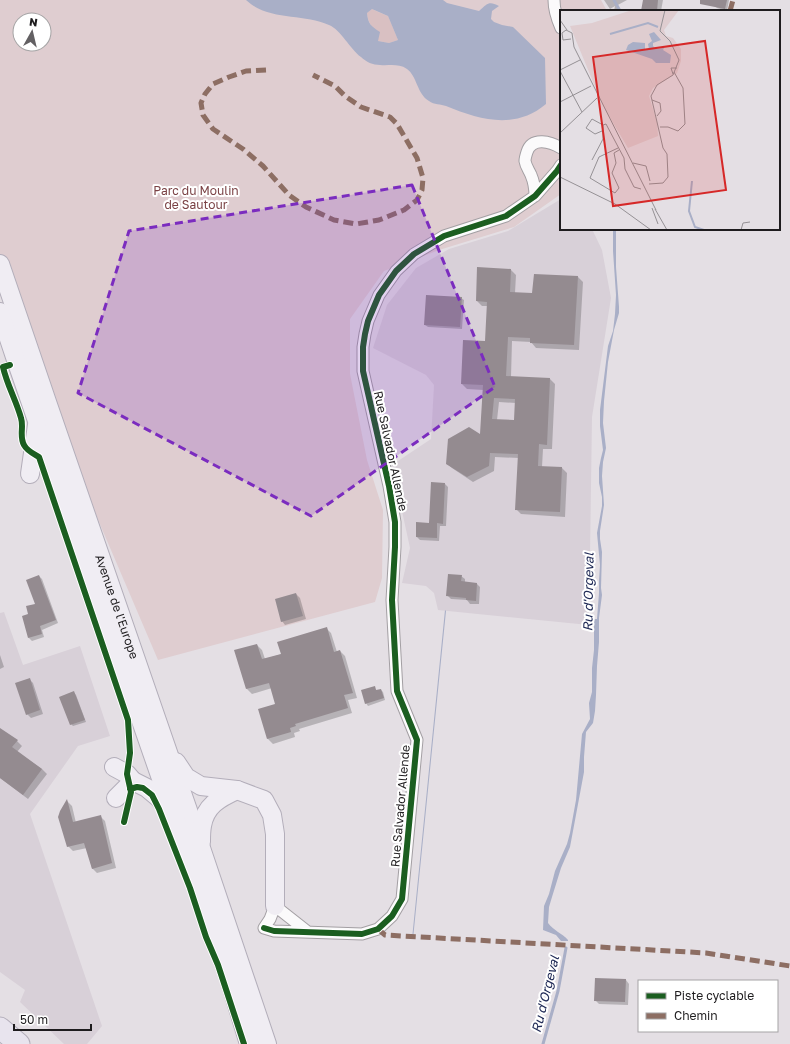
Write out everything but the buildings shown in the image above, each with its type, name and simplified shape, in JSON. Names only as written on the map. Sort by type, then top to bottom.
[{"type":"highway","points":[[0,1028],[19,1044]]},
{"type":"main road","name":"Avenue de l'Europe","points":[[0,264],[201,848],[228,952]]},
{"type":"main road","name":"Avenue de l'Europe","points":[[0,312],[174,816],[228,952]]},
{"type":"main road","points":[[30,474],[38,422]]},
{"type":"main road","points":[[169,754],[186,777],[201,786],[237,790],[264,800],[272,815],[274,834],[275,906]]},
{"type":"main road","points":[[114,767],[127,774],[133,782],[147,788],[159,798],[174,816]]},
{"type":"main road","points":[[116,798],[133,782]]},
{"type":"main road","points":[[201,848],[202,826],[207,810],[221,797],[237,790]]},
{"type":"main road","points":[[228,952],[238,1008],[249,1044]]},
{"type":"main road","points":[[228,952],[267,1044]]},
{"type":"street","points":[[554,0],[555,15],[560,26]]},
{"type":"street","points":[[535,196],[535,185],[526,166],[525,159],[528,149],[535,142],[554,144],[560,147]]},
{"type":"street","name":"Rue Salvador Allende","points":[[275,906],[270,919],[264,928],[274,931],[362,934],[378,929],[392,916],[402,900],[417,740],[397,691],[392,600],[395,522],[389,486],[363,371],[363,347],[368,321],[379,295],[396,271],[414,254],[444,236],[506,216],[535,196],[560,166]]},
{"type":"street","points":[[275,906],[308,932]]},
{"type":"highlighted area","points":[[412,185],[495,387],[311,516],[78,393],[129,231]]},
{"type":"shaded area","points":[[372,9],[388,16],[398,40],[389,43],[378,41],[368,19],[367,13]]},
{"type":"shaded area","points":[[560,200],[560,230],[592,230],[602,250],[611,298],[592,417],[589,625],[438,610],[434,593],[426,586],[402,583],[410,548],[392,465],[431,439],[434,385],[426,375],[373,348],[387,305],[416,268],[449,249],[508,231]]},
{"type":"shaded area","points":[[4,612],[23,665],[80,646],[110,736],[78,746],[30,814],[102,1026],[87,1044],[64,1044],[20,1002],[25,990],[0,972],[0,613]]},
{"type":"green space","name":"Parc du Moulin de Sautour","points":[[0,0],[601,0],[606,10],[560,10],[560,195],[514,227],[439,250],[384,271],[350,319],[350,374],[367,460],[383,510],[382,578],[375,602],[158,660],[23,344],[0,262]]},
{"type":"water","points":[[246,0],[443,0],[447,3],[479,11],[491,3],[496,4],[499,6],[492,11],[491,19],[502,25],[513,27],[545,58],[546,104],[534,112],[522,117],[510,120],[497,120],[472,115],[444,105],[433,103],[425,98],[413,76],[407,69],[397,65],[377,65],[367,62],[357,54],[333,27],[319,21],[275,14],[255,7]],"holes":[[[372,9],[388,16],[398,40],[389,43],[378,41],[380,32],[370,24],[367,13]]]},
{"type":"water","points":[[613,230],[616,230],[616,267],[619,313],[608,362],[604,401],[603,423],[606,448],[602,476],[604,505],[600,531],[602,552],[602,595],[599,618],[595,711],[593,723],[586,732],[584,772],[570,847],[561,868],[549,907],[548,923],[568,940],[561,941],[556,935],[543,930],[544,906],[555,871],[567,844],[570,833],[576,800],[582,734],[590,719],[589,703],[592,692],[594,619],[597,619],[599,593],[600,565],[597,533],[602,506],[599,483],[599,468],[603,450],[600,410],[608,346],[613,331],[615,314],[616,295]]},
{"type":"water","points":[[445,610],[446,611],[412,939]]},
{"type":"waterway","name":"Ru d'Orgeval","points":[[614,0],[619,10]]},
{"type":"waterway","name":"Ru d'Orgeval","points":[[543,1044],[558,991],[566,948]]},
{"type":"marked path","points":[[730,10],[733,0]]},
{"type":"marked path","points":[[266,70],[246,71],[213,84],[205,94],[201,103],[203,115],[213,129],[243,149],[263,166],[289,195],[306,207],[334,220],[356,224],[379,220],[404,210],[417,200],[422,190],[423,178],[417,158],[397,124],[390,117],[361,107],[345,96],[335,86],[313,75]]},
{"type":"marked path","points":[[378,929],[385,935],[706,953],[790,966]]},
{"type":"cycle path","points":[[264,928],[274,931],[362,934],[378,929],[392,916],[402,899],[417,740],[397,691],[392,600],[395,522],[389,486],[363,371],[363,347],[368,321],[379,295],[396,271],[414,254],[444,236],[506,216],[535,196],[560,166]]},
{"type":"cycle path","points":[[10,365],[3,367],[21,418],[23,442],[27,449],[39,457],[128,720],[130,753],[127,774],[131,792],[124,822]]},
{"type":"cycle path","points":[[130,789],[137,787],[143,788],[152,795],[159,809],[190,888],[206,937],[218,965],[244,1044]]}]
